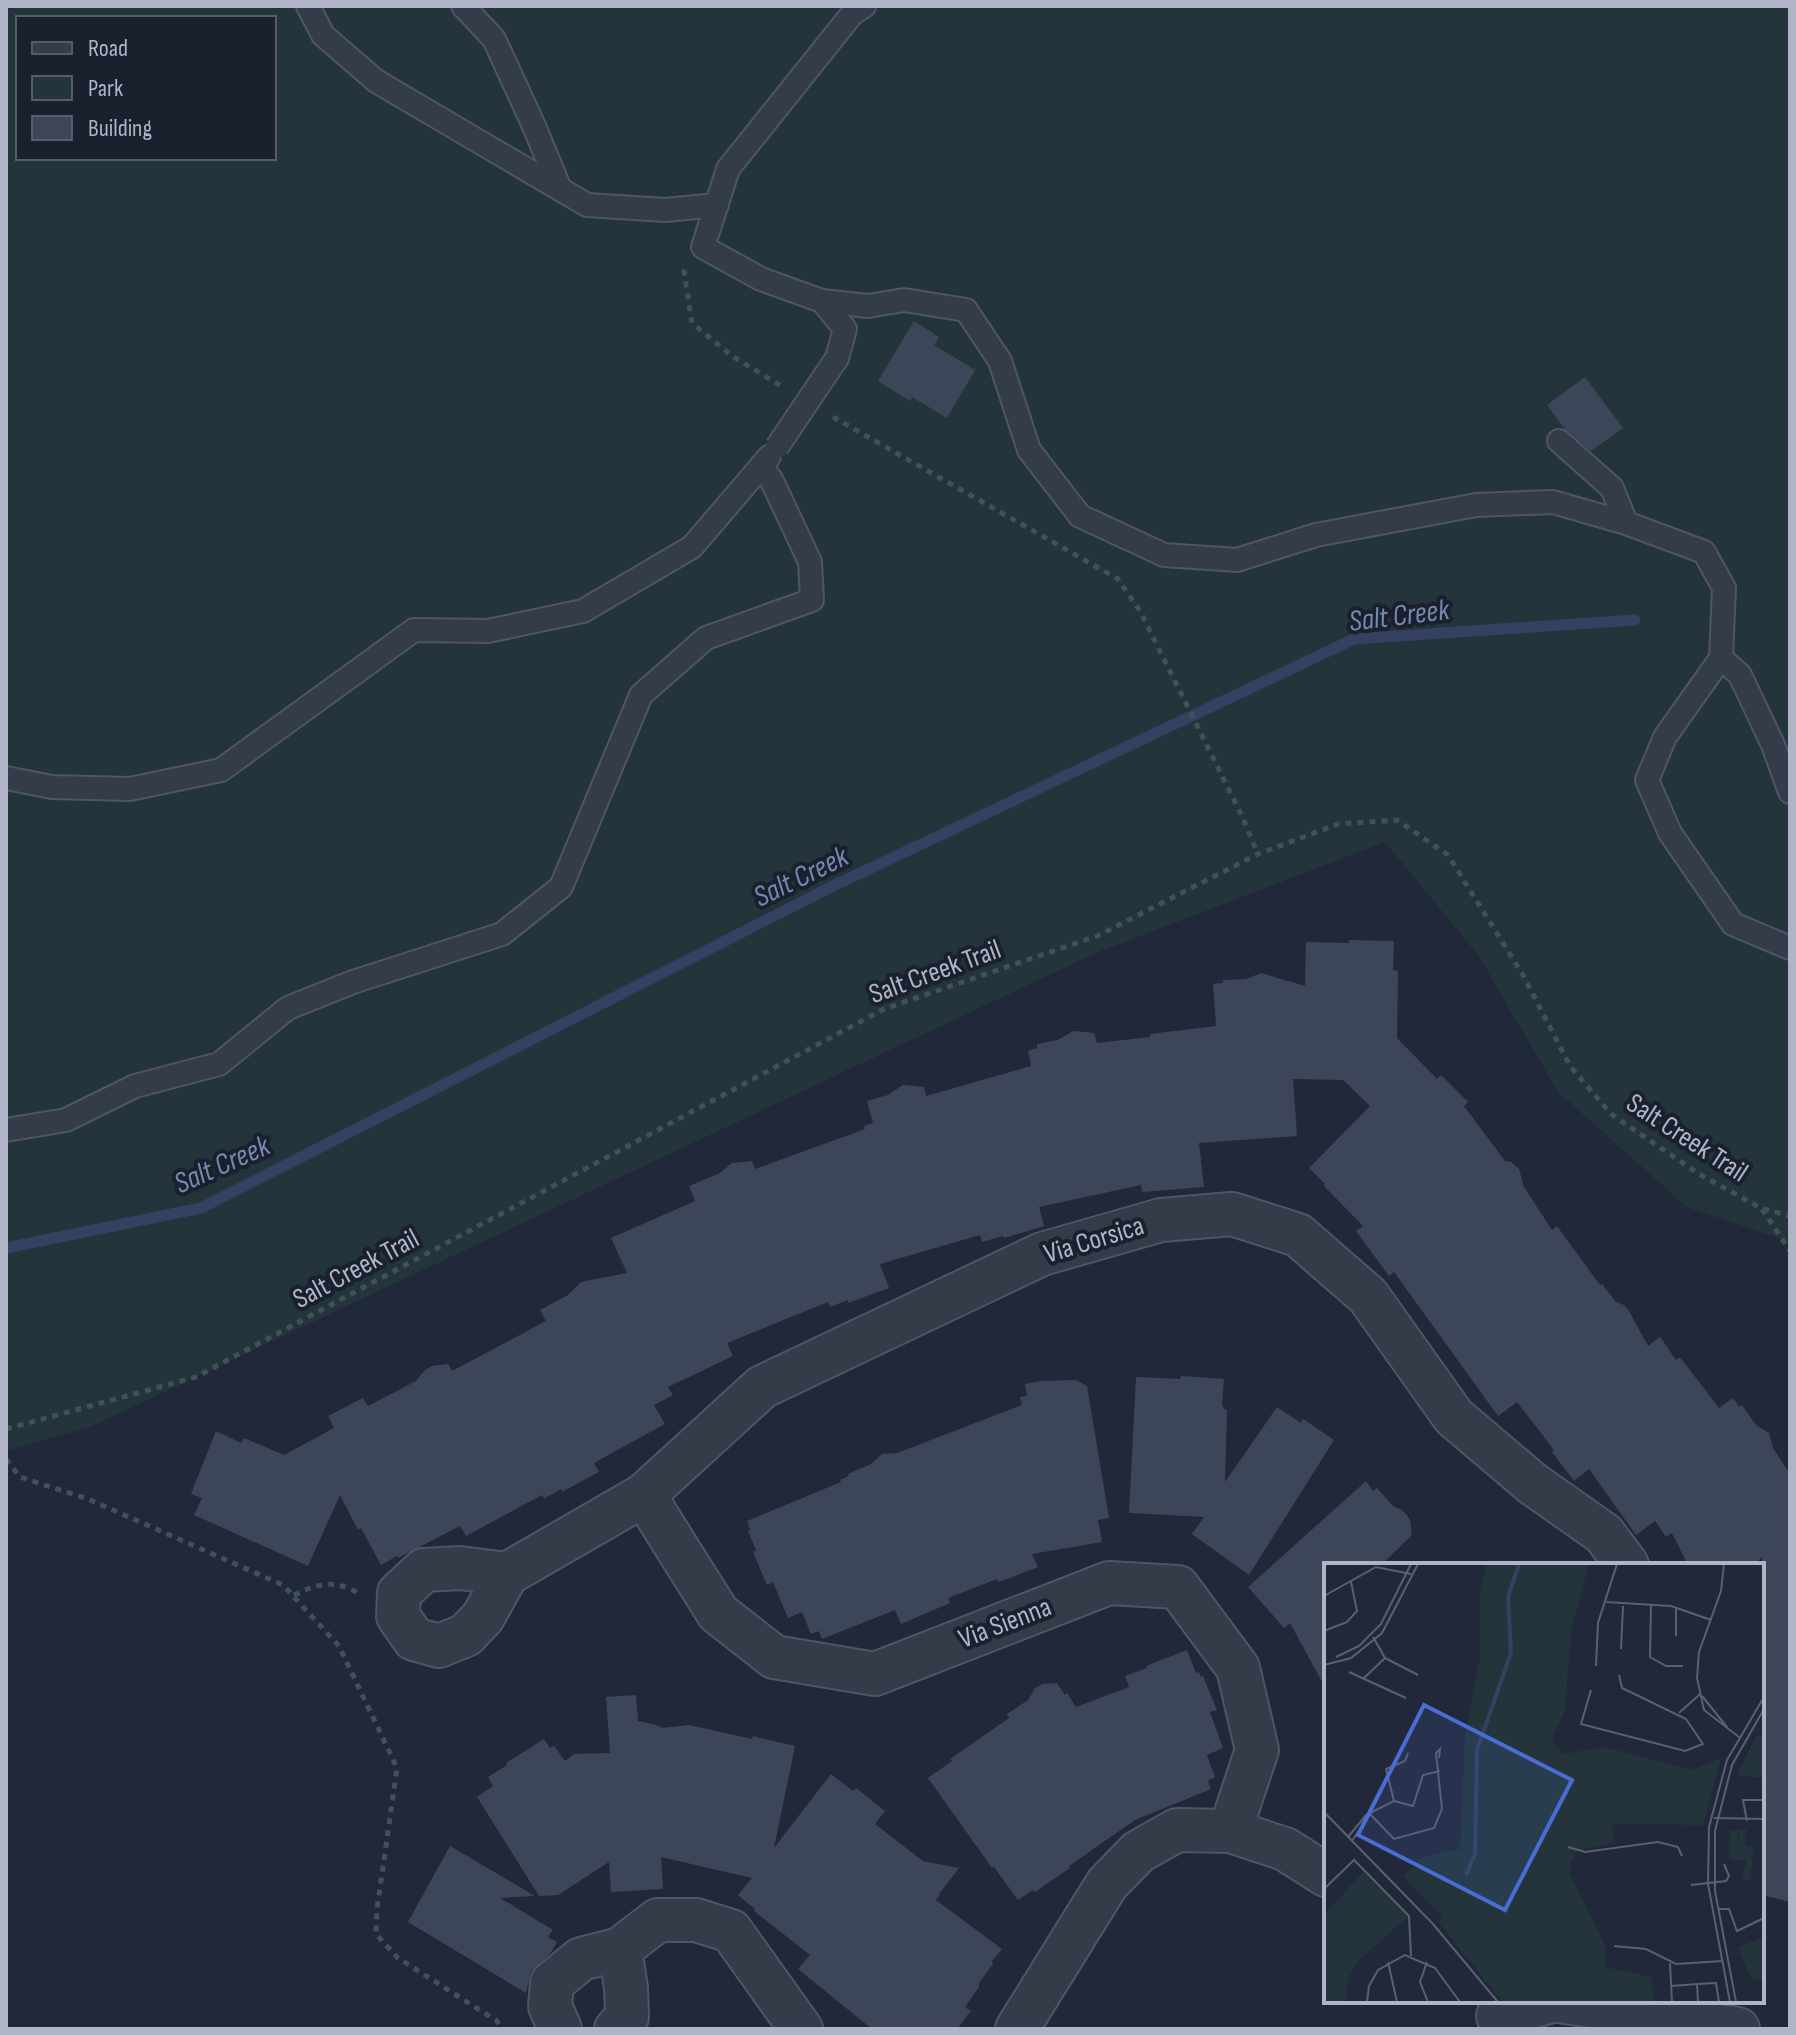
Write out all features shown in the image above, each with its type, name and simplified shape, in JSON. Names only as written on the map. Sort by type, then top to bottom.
[{"type":"street","name":"Via Corsica","points":[[507,1574],[644,1495],[762,1387],[1042,1254],[1161,1220],[1232,1214],[1298,1235],[1368,1296],[1454,1417],[1533,1484],[1604,1534],[1626,1563]]},
{"type":"street","name":"Via Sienna","points":[[644,1495],[718,1613],[774,1657],[875,1674],[1109,1583],[1178,1587],[1238,1668],[1257,1750],[1230,1831]]},
{"type":"street","points":[[460,1568],[507,1574],[483,1617],[466,1635],[439,1646],[414,1639],[398,1616],[399,1593],[424,1570],[460,1568]]},
{"type":"street","points":[[1017,2029],[1107,1884],[1138,1852],[1177,1830],[1230,1831],[1285,1849],[1324,1874]]},
{"type":"street","points":[[560,2029],[550,2006],[552,1983],[581,1959],[620,1949],[658,1920],[696,1920],[731,1931],[801,2029]]},
{"type":"street","points":[[616,2029],[627,2017],[620,1949]]},
{"type":"street","points":[[1498,2012],[1542,2003]]},
{"type":"street","points":[[1572,2003],[1738,2029]]},
{"type":"lane","points":[[308,6],[323,35],[376,81],[587,205],[665,210],[717,205]]},
{"type":"lane","points":[[463,6],[494,39],[560,189]]},
{"type":"lane","points":[[853,9],[728,169],[703,247],[761,279],[822,301],[868,306],[904,300],[966,310],[1000,361],[1029,450],[1080,516],[1164,555],[1237,560],[1316,535],[1476,505],[1553,502],[1626,523],[1704,552],[1724,588],[1721,658],[1665,737],[1647,780],[1670,833],[1733,924],[1790,948]]},
{"type":"lane","points":[[6,778],[52,787],[130,789],[221,770],[414,630],[488,631],[583,611],[692,547],[777,447],[837,358],[845,329],[822,301]]},
{"type":"lane","points":[[1559,441],[1612,488],[1626,523]]},
{"type":"lane","points":[[6,1130],[66,1120],[135,1086],[219,1064],[288,1008],[353,982],[502,934],[561,887],[641,695],[706,638],[812,600],[810,562],[772,481],[761,466]]},
{"type":"lane","points":[[1721,658],[1740,675],[1773,745],[1790,792]]},
{"type":"path","points":[[703,247],[684,271],[692,323],[732,356],[785,388]]},
{"type":"path","points":[[824,412],[1118,579],[1140,611],[1258,854]]},
{"type":"path","name":"Salt Creek Trail","points":[[6,1429],[196,1377],[884,1009],[1097,936],[1258,854],[1338,824],[1397,820],[1448,855],[1523,975],[1570,1066],[1611,1114],[1699,1174],[1761,1208],[1790,1216]]},
{"type":"path","name":"Salt Creek Trail","points":[[1761,1208],[1790,1251]]},
{"type":"path","points":[[6,1459],[20,1477],[88,1499],[283,1585],[339,1646],[397,1768],[376,1934],[398,1958],[497,2021],[502,2029]]},
{"type":"path","points":[[294,1595],[317,1584],[345,1585],[373,1601],[398,1608]]},
{"type":"green space","points":[[6,6],[1790,6],[1790,1242],[1687,1207],[1558,1092],[1478,955],[1385,842],[1096,953],[92,1426],[6,1451]]},
{"type":"building","points":[[914,321],[939,337],[934,345],[975,370],[947,418],[912,397],[910,401],[878,381]]},
{"type":"building","points":[[1585,377],[1623,428],[1591,451],[1564,428],[1547,405]]},
{"type":"building","points":[[1349,940],[1394,941],[1393,970],[1398,971],[1397,1038],[1437,1079],[1441,1075],[1468,1102],[1464,1106],[1505,1161],[1519,1169],[1524,1187],[1552,1230],[1557,1226],[1600,1285],[1629,1311],[1648,1346],[1660,1337],[1676,1360],[1680,1357],[1719,1408],[1733,1398],[1739,1407],[1742,1405],[1756,1425],[1769,1433],[1773,1448],[1790,1474],[1790,1902],[1764,1896],[1762,1557],[1756,1563],[1687,1563],[1672,1533],[1666,1537],[1655,1521],[1636,1535],[1589,1469],[1574,1481],[1517,1402],[1498,1416],[1394,1272],[1389,1276],[1356,1231],[1363,1226],[1309,1168],[1370,1106],[1343,1080],[1293,1079],[1297,1136],[1199,1143],[1204,1187],[1142,1192],[1141,1185],[1039,1207],[1044,1226],[982,1242],[980,1235],[880,1264],[889,1288],[848,1303],[848,1300],[830,1307],[828,1302],[727,1343],[733,1356],[668,1387],[673,1395],[654,1405],[665,1424],[594,1463],[599,1472],[562,1492],[561,1489],[544,1499],[542,1495],[466,1536],[460,1526],[381,1565],[340,1495],[308,1566],[194,1515],[202,1498],[191,1494],[216,1431],[241,1443],[244,1438],[284,1455],[334,1428],[328,1416],[363,1398],[368,1406],[416,1381],[432,1366],[448,1364],[452,1371],[546,1321],[540,1310],[568,1295],[581,1282],[627,1273],[611,1238],[695,1201],[689,1186],[720,1173],[732,1163],[752,1161],[755,1169],[865,1129],[864,1126],[873,1123],[867,1101],[888,1095],[903,1085],[924,1087],[926,1096],[1031,1066],[1028,1051],[1037,1048],[1037,1044],[1058,1040],[1073,1031],[1094,1033],[1097,1043],[1216,1026],[1213,984],[1223,983],[1223,980],[1246,979],[1261,973],[1305,986],[1306,942],[1349,943]]},
{"type":"building","points":[[1181,1376],[1224,1379],[1222,1404],[1227,1410],[1225,1482],[1277,1407],[1301,1423],[1303,1419],[1334,1440],[1249,1575],[1192,1534],[1204,1517],[1129,1513],[1136,1377],[1180,1379]]},
{"type":"building","points":[[1076,1380],[1087,1386],[1109,1518],[1098,1520],[1102,1542],[1032,1554],[1038,1567],[948,1598],[950,1603],[901,1624],[895,1610],[822,1639],[819,1631],[811,1634],[802,1612],[788,1618],[773,1582],[767,1585],[753,1552],[756,1550],[747,1521],[841,1482],[848,1474],[871,1464],[882,1454],[897,1453],[1022,1405],[1020,1397],[1027,1396],[1025,1384]]},
{"type":"building","points":[[1366,1481],[1373,1491],[1377,1488],[1410,1520],[1412,1535],[1383,1563],[1324,1563],[1324,1685],[1290,1623],[1284,1628],[1248,1587]]},
{"type":"building","points":[[1187,1650],[1196,1673],[1203,1676],[1217,1710],[1210,1712],[1223,1748],[1207,1755],[1215,1777],[1208,1781],[1211,1789],[1135,1820],[1035,1892],[1033,1890],[1018,1900],[928,1778],[1009,1718],[1007,1714],[1028,1700],[1035,1688],[1043,1684],[1057,1683],[1076,1707],[1129,1687],[1125,1676]]},
{"type":"building","points":[[636,1695],[638,1721],[662,1728],[689,1725],[795,1746],[774,1848],[831,1774],[853,1791],[856,1788],[885,1811],[875,1824],[923,1861],[959,1868],[936,1900],[1002,1949],[965,2007],[971,2011],[957,2029],[872,2029],[798,1969],[810,1955],[738,1895],[752,1878],[661,1857],[663,1889],[611,1892],[609,1862],[558,1895],[539,1896],[477,1797],[493,1786],[488,1777],[544,1739],[550,1748],[554,1746],[565,1761],[574,1754],[610,1753],[606,1697]]},
{"type":"building","points":[[450,1846],[535,1896],[500,1898],[553,1930],[548,1937],[557,1942],[550,1954],[531,1971],[526,1993],[408,1922]]},
{"type":"waterway","name":"Salt Creek","points":[[6,1248],[201,1208],[833,886],[1354,639],[1635,620]]}]
